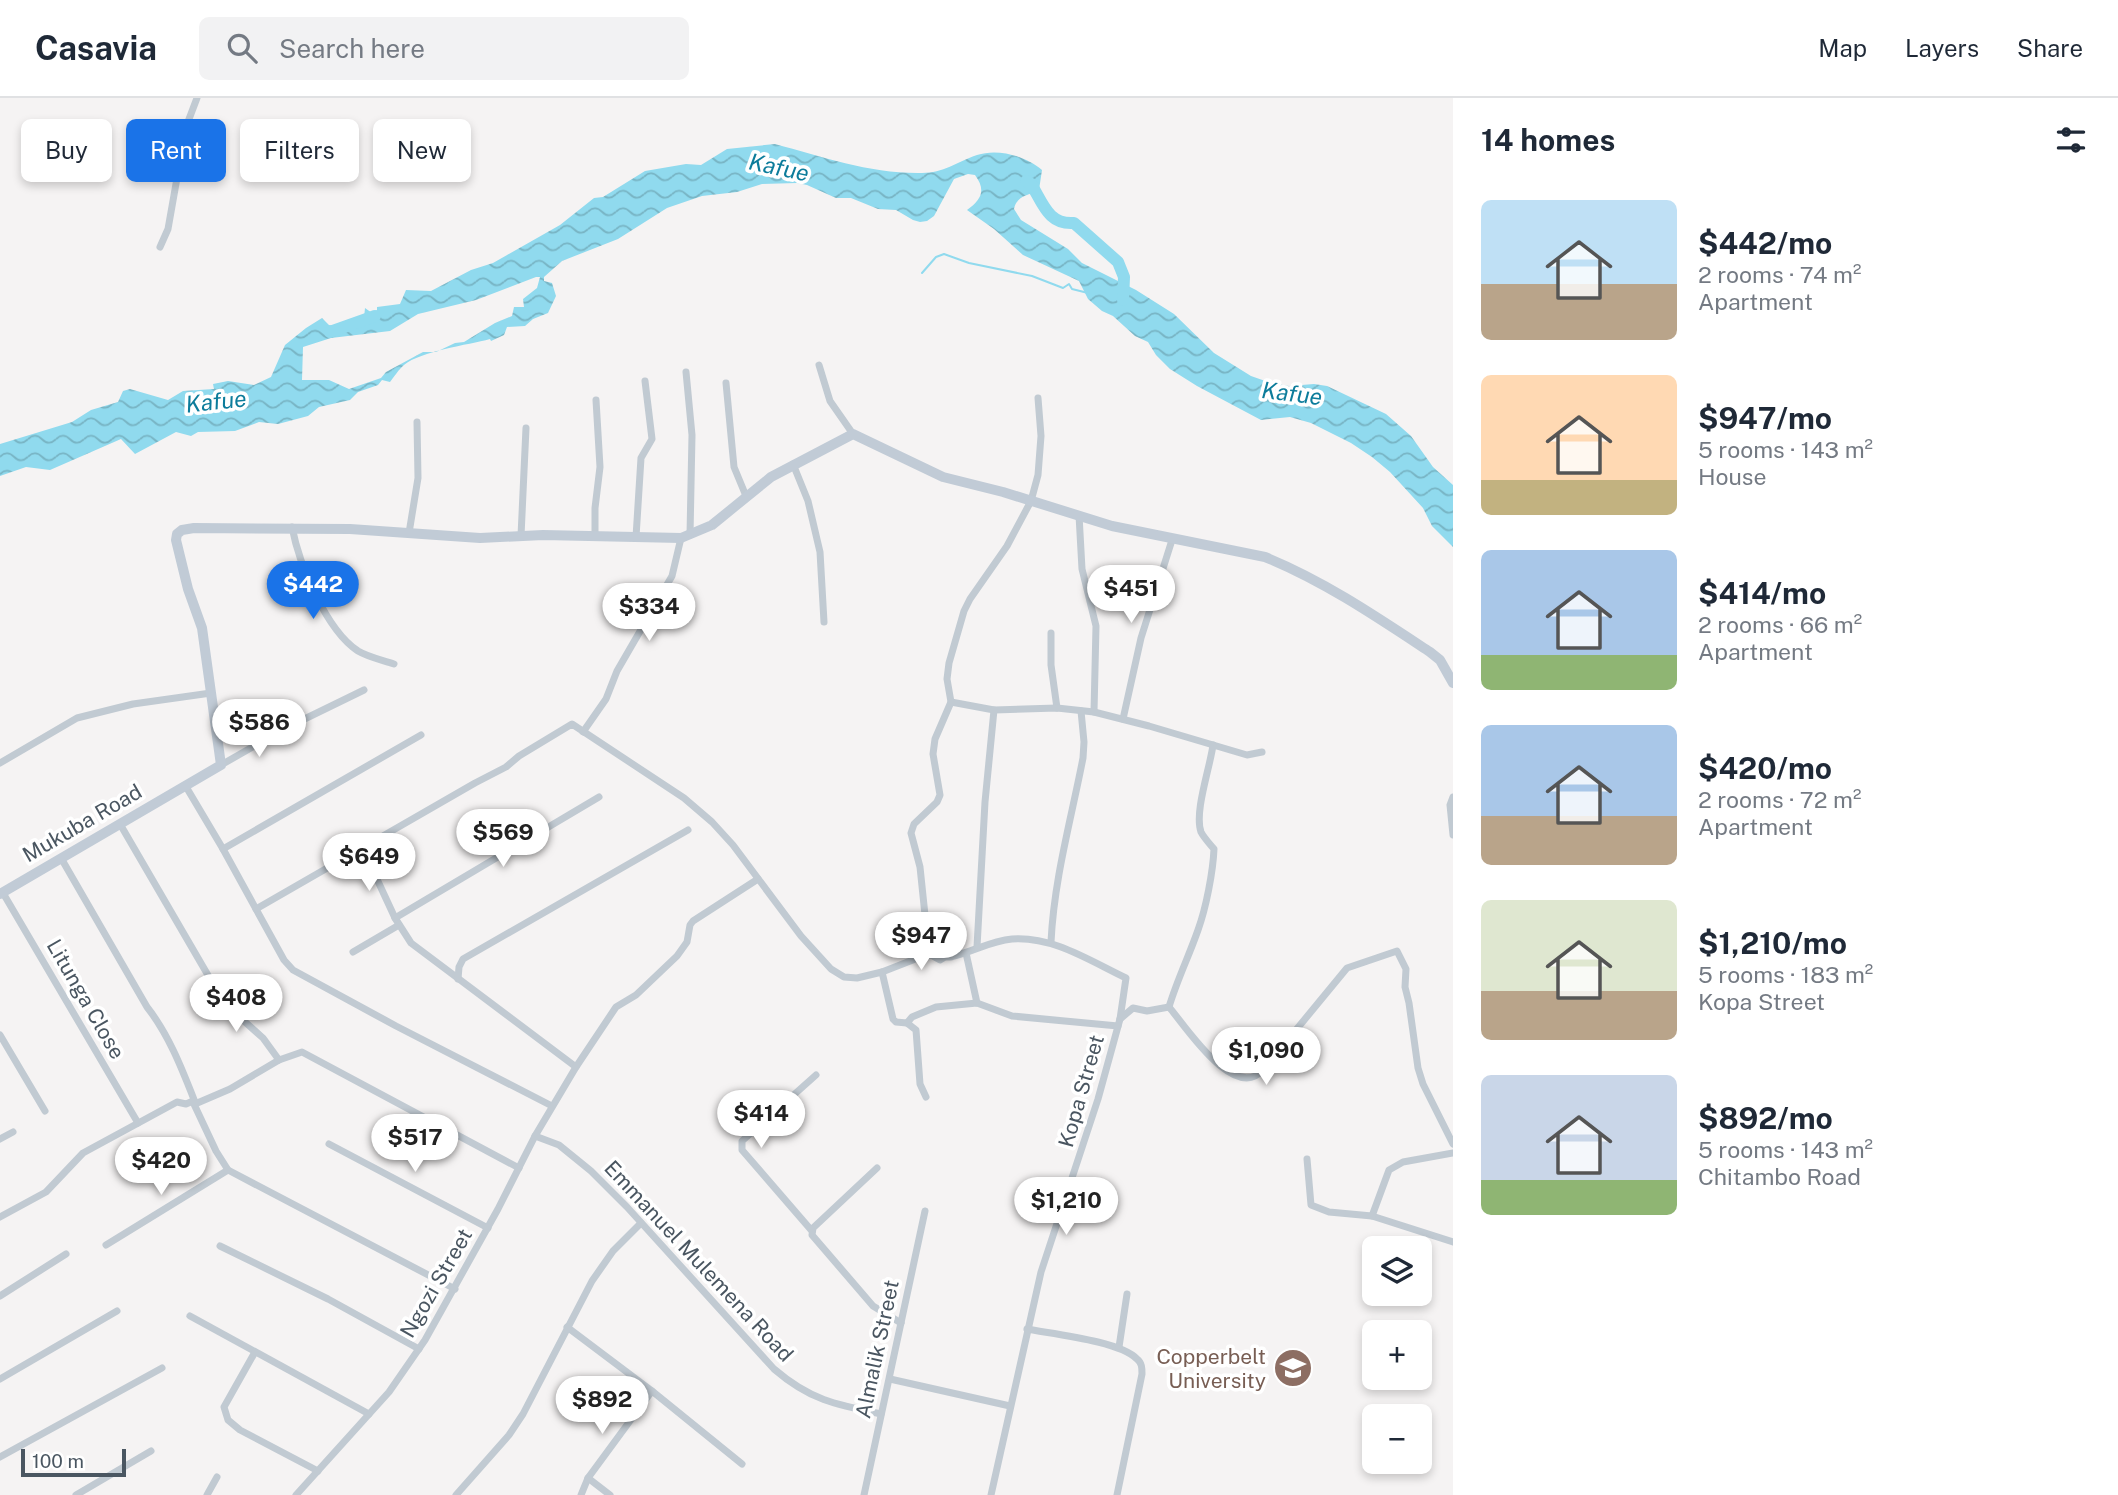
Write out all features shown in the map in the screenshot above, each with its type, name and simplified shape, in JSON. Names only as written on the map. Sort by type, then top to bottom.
[{"type":"street","points":[[160,247],[168,229],[186,127],[197,98]]},
{"type":"street","points":[[819,365],[830,401],[853,434],[943,477],[1003,492],[1112,526],[1265,557],[1282,564],[1366,610],[1430,652],[1440,660],[1453,683]]},
{"type":"street","points":[[583,732],[606,699],[617,671],[672,576],[686,537],[692,447],[686,372]]},
{"type":"street","points":[[636,537],[641,458],[652,439],[645,381]]},
{"type":"street","points":[[726,383],[734,467],[747,496]]},
{"type":"street","points":[[954,957],[942,948],[925,915],[920,867],[911,832],[914,824],[937,802],[940,795],[933,754],[935,739],[951,702],[947,680],[949,663],[964,611],[1007,546],[1031,501],[1041,457],[1038,398]]},
{"type":"street","points":[[595,536],[600,467],[596,400]]},
{"type":"street","points":[[409,533],[418,478],[417,422]]},
{"type":"street","points":[[521,536],[526,428]]},
{"type":"street","points":[[364,690],[284,729],[221,765],[202,628],[183,572],[177,534],[182,530],[207,526],[292,527],[480,538],[686,537],[712,525],[757,487],[793,464],[853,434]]},
{"type":"street","points":[[793,464],[808,502],[820,552],[824,622]]},
{"type":"street","points":[[1079,515],[1082,569],[1096,626],[1094,712]]},
{"type":"street","points":[[292,527],[296,548],[326,616],[358,651],[394,664]]},
{"type":"street","points":[[1123,719],[1141,638],[1172,540]]},
{"type":"street","points":[[1051,632],[1051,665],[1057,708]]},
{"type":"street","points":[[0,763],[77,718],[124,706],[211,693]]},
{"type":"street","points":[[951,702],[994,710],[1057,708],[1094,712],[1247,755],[1262,752]]},
{"type":"street","points":[[977,947],[985,802],[994,710]]},
{"type":"street","points":[[256,909],[506,767],[519,756],[572,724],[622,755],[712,821],[801,936],[831,969],[850,978],[882,972],[931,955],[940,961],[977,947],[1013,939],[1051,942],[1059,870],[1083,758],[1081,711]]},
{"type":"street","points":[[223,849],[421,735]]},
{"type":"street","points":[[1169,1007],[1199,928],[1212,869],[1214,849],[1202,833],[1200,824],[1201,798],[1213,745]]},
{"type":"street","name":"Mukuba Road","points":[[1,893],[221,765]]},
{"type":"street","points":[[185,785],[284,960],[293,970],[552,1106]]},
{"type":"street","points":[[353,952],[599,797]]},
{"type":"street","points":[[1453,797],[1450,805],[1453,835]]},
{"type":"street","points":[[120,824],[216,989],[236,1014],[263,1038],[279,1060]]},
{"type":"street","points":[[458,979],[463,959],[688,830]]},
{"type":"street","points":[[363,849],[397,922],[411,943],[576,1067]]},
{"type":"street","points":[[61,858],[174,1052],[194,1103],[216,1151],[228,1170],[455,1289]]},
{"type":"street","name":"Ngozi Street","points":[[296,1495],[389,1392],[419,1349],[455,1289],[552,1106],[616,1007],[636,995],[677,956],[687,942],[693,921],[758,879]]},
{"type":"street","name":"Litunga Close","points":[[1,893],[138,1123]]},
{"type":"street","name":"Kopa Street","points":[[991,1495],[1049,1240],[1087,1138],[1119,1022],[1126,978],[1051,942]]},
{"type":"street","points":[[1169,1007],[1227,1073],[1249,1079],[1257,1077],[1347,968],[1397,951],[1406,969],[1405,987],[1418,1068],[1423,1084],[1453,1144]]},
{"type":"street","points":[[966,953],[977,1003]]},
{"type":"street","points":[[882,972],[893,1019],[907,1023],[916,1030],[920,1084],[926,1097]]},
{"type":"street","points":[[907,1023],[936,1006],[977,1003],[1012,1016],[1119,1022],[1133,1008],[1147,1011],[1169,1007]]},
{"type":"street","points":[[0,1035],[45,1111]]},
{"type":"street","points":[[0,1217],[46,1192],[83,1153],[177,1102],[194,1103],[230,1089],[279,1060],[302,1052],[519,1168]]},
{"type":"street","points":[[816,1075],[743,1141],[742,1150],[873,1306],[901,1323]]},
{"type":"street","points":[[0,1139],[13,1132]]},
{"type":"street","name":"Emmanuel Mulemena Road","points":[[535,1136],[559,1145],[577,1159],[641,1223],[774,1369],[792,1384],[831,1404],[881,1415]]},
{"type":"street","points":[[329,1144],[488,1228]]},
{"type":"street","points":[[1371,1216],[1389,1170],[1403,1162],[1453,1153]]},
{"type":"street","points":[[1307,1159],[1308,1196],[1311,1205],[1329,1212],[1371,1216],[1453,1242]]},
{"type":"street","points":[[812,1231],[877,1168]]},
{"type":"street","points":[[106,1245],[228,1170]]},
{"type":"street","name":"Almalik Street","points":[[864,1495],[925,1211]]},
{"type":"street","points":[[456,1495],[509,1435],[523,1414],[601,1266],[641,1223]]},
{"type":"street","points":[[220,1246],[328,1298],[419,1349]]},
{"type":"street","points":[[0,1296],[66,1254]]},
{"type":"street","points":[[1119,1347],[1127,1294]]},
{"type":"street","points":[[0,1379],[117,1311]]},
{"type":"street","points":[[190,1316],[369,1414]]},
{"type":"street","points":[[567,1327],[742,1464]]},
{"type":"street","points":[[1027,1329],[1119,1347],[1137,1358],[1141,1365],[1142,1374],[1117,1495]]},
{"type":"street","points":[[255,1352],[224,1407],[228,1420],[240,1430],[318,1471]]},
{"type":"street","points":[[0,1457],[162,1368]]},
{"type":"street","points":[[890,1379],[1010,1406]]},
{"type":"street","points":[[581,1495],[588,1478],[652,1391]]},
{"type":"street","points":[[76,1495],[151,1451]]},
{"type":"street","points":[[207,1495],[217,1476]]},
{"type":"street","points":[[588,1478],[610,1495]]},
{"type":"water","points":[[775,144],[847,164],[903,173],[937,171],[977,155],[994,152],[1028,161],[1042,170],[1039,190],[1020,198],[1015,204],[1014,209],[1021,220],[1068,249],[1082,263],[1136,290],[1174,314],[1214,353],[1251,376],[1289,386],[1327,386],[1386,414],[1411,436],[1433,467],[1453,485],[1453,547],[1432,526],[1423,508],[1390,472],[1351,443],[1311,423],[1290,417],[1261,420],[1170,369],[1148,342],[1135,336],[1113,316],[1088,299],[1079,281],[1023,255],[994,229],[967,210],[981,194],[975,175],[968,174],[954,179],[934,216],[920,222],[896,210],[878,209],[851,198],[836,198],[797,183],[762,184],[737,192],[702,196],[667,208],[618,239],[562,261],[544,277],[544,281],[552,283],[556,296],[548,313],[533,319],[525,326],[507,327],[504,335],[491,341],[490,339],[439,351],[455,343],[464,342],[512,316],[514,307],[524,307],[523,299],[537,288],[540,277],[476,300],[418,314],[390,331],[331,338],[303,347],[302,380],[329,380],[349,389],[381,378],[386,372],[423,352],[434,352],[404,365],[390,382],[382,380],[378,385],[358,392],[350,400],[319,407],[308,416],[278,424],[259,422],[235,431],[198,432],[191,436],[176,432],[135,454],[121,439],[50,470],[26,467],[0,476],[0,444],[72,422],[91,410],[118,402],[123,391],[130,389],[168,400],[183,391],[214,389],[213,384],[228,381],[254,385],[271,377],[285,345],[322,318],[329,325],[349,328],[364,318],[365,308],[372,313],[377,307],[400,304],[406,290],[431,291],[471,270],[493,263],[560,225],[594,198],[603,197],[645,171],[686,164],[701,165],[727,149]]},
{"type":"waterway","points":[[1026,181],[1031,184],[1052,217],[1065,223],[1074,223],[1118,262],[1124,277],[1123,300]]},
{"type":"waterway","points":[[922,273],[936,257],[944,254],[969,263],[1032,276],[1063,288],[1069,284],[1072,289],[1088,293]]},
{"type":"waterway","name":"Kafue","points":[[330,332],[375,316]]},
{"type":"place","name":"Copperbelt University","points":[[1293,1368]]}]
